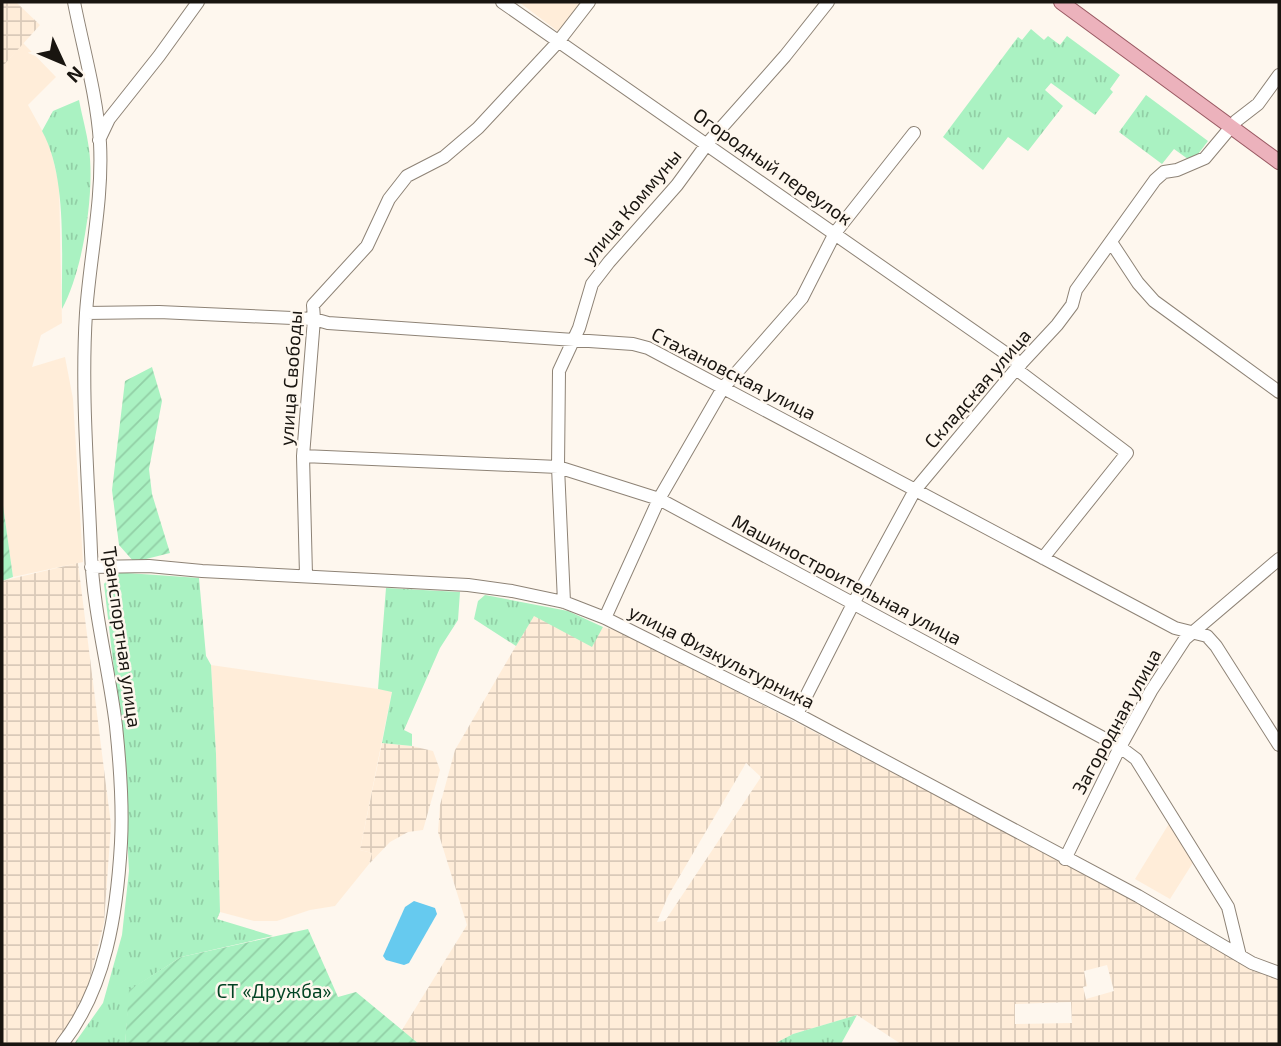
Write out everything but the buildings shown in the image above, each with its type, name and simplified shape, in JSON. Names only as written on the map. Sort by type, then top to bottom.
[{"type":"main road","points":[[1062,2],[1279,162]]},
{"type":"street","name":"Транспортная улица","points":[[62,1044],[80,1018],[100,972],[116,897],[121,843],[116,727],[91,567],[84,371],[86,313],[101,179],[99,140],[74,2]]},
{"type":"street","points":[[99,140],[109,119],[198,2]]},
{"type":"street","name":"Огородный переулок","points":[[502,2],[835,233],[1019,367],[1127,453],[1044,558]]},
{"type":"street","name":"улица Свободы","points":[[306,575],[303,456],[313,305],[367,246],[389,199],[407,176],[444,157],[478,128],[558,42],[589,2]]},
{"type":"street","name":"улица Коммуны","points":[[564,602],[558,467],[559,371],[579,328],[593,284],[828,2]]},
{"type":"street","name":"Складская улица","points":[[797,715],[915,490],[1072,305],[1076,290],[1155,180],[1164,172],[1177,170],[1205,158],[1231,127],[1258,104],[1279,75]]},
{"type":"street","points":[[605,618],[659,499],[723,388],[802,298],[835,233],[914,133]]},
{"type":"street","points":[[1111,242],[1138,283],[1154,300],[1279,392]]},
{"type":"street","name":"Стахановская улица","points":[[86,313],[159,312],[314,319],[328,323],[633,344],[648,348],[1175,628],[1206,636],[1216,646],[1279,745]]},
{"type":"street","name":"Машиностроительная улица","points":[[303,456],[558,467],[659,499],[1120,747],[1136,759],[1228,907],[1240,956]]},
{"type":"street","name":"Загородная улица","points":[[1065,859],[1151,691],[1191,633],[1279,559]]},
{"type":"street","name":"улица Физкультурника","points":[[91,567],[149,566],[468,585],[564,602],[605,618],[797,715],[1138,896],[1240,956],[1279,973]]},
{"type":"shaded area","points":[[2,2],[16,2],[40,25],[2,67]]},
{"type":"shaded area","points":[[519,2],[584,2],[560,33]]},
{"type":"shaded area","points":[[23,43],[56,77],[28,105],[49,143],[59,184],[62,323],[41,335],[32,367],[65,357],[73,399],[83,562],[13,577],[2,498],[2,67]]},
{"type":"shaded area","points":[[78,563],[111,825],[104,923],[87,990],[63,1034],[54,1044],[2,1044],[2,581]]},
{"type":"shaded area","points":[[534,615],[591,646],[603,627],[622,632],[976,816],[1136,902],[1211,947],[1279,979],[1279,1044],[901,1044],[857,1015],[793,1034],[774,1044],[419,1044],[402,1030],[467,925],[438,832],[440,805],[455,750]],"holes":[[[746,763],[761,777],[665,921],[657,922],[668,896]],[[1107,965],[1114,991],[1086,999],[1083,987],[1087,986],[1084,971]],[[1071,1002],[1072,1023],[1015,1024],[1015,1004]]]},
{"type":"shaded area","points":[[211,665],[392,691],[360,850],[372,853],[369,864],[335,906],[310,910],[277,921],[254,921],[220,912]]},
{"type":"shaded area","points":[[382,743],[433,751],[440,770],[423,830],[408,832],[390,842],[369,864],[372,853],[360,850]]},
{"type":"shaded area","points":[[1170,822],[1194,861],[1170,899],[1135,879]]},
{"type":"green space","points":[[1031,29],[1044,40],[1048,36],[1060,45],[1067,36],[1120,75],[1110,89],[1113,92],[1095,115],[1051,83],[1045,90],[1063,106],[1028,151],[1008,137],[983,170],[943,137],[1018,37],[1022,40]]},
{"type":"green space","points":[[1146,95],[1208,141],[1192,162],[1174,149],[1162,164],[1119,132]]},
{"type":"green space","points":[[79,100],[89,149],[89,209],[76,274],[62,309],[59,194],[56,171],[42,131],[53,111]]},
{"type":"green space","points":[[152,367],[162,401],[149,469],[152,494],[170,553],[134,562],[119,545],[112,490],[125,381]]},
{"type":"green space","points":[[2,498],[13,577],[2,581]]},
{"type":"green space","points":[[113,572],[199,578],[206,656],[211,665],[216,754],[220,912],[217,919],[273,936],[181,957],[130,990],[125,1044],[74,1044],[103,1003],[122,935],[129,871],[122,739],[104,584]]},
{"type":"green space","points":[[386,588],[460,592],[458,620],[440,648],[404,730],[412,734],[412,746],[382,743],[392,692],[378,689]]},
{"type":"green space","points":[[485,595],[568,611],[603,627],[592,647],[534,616],[516,646],[474,619],[478,601]]},
{"type":"green space","name":"СТ «Дружба»","points":[[308,929],[338,997],[356,992],[419,1044],[125,1044],[129,990],[181,957]]},
{"type":"green space","points":[[857,1015],[841,1044],[774,1044],[793,1034]]},
{"type":"water","points":[[414,901],[435,908],[437,914],[409,963],[404,965],[386,960],[383,956],[405,907]]}]
